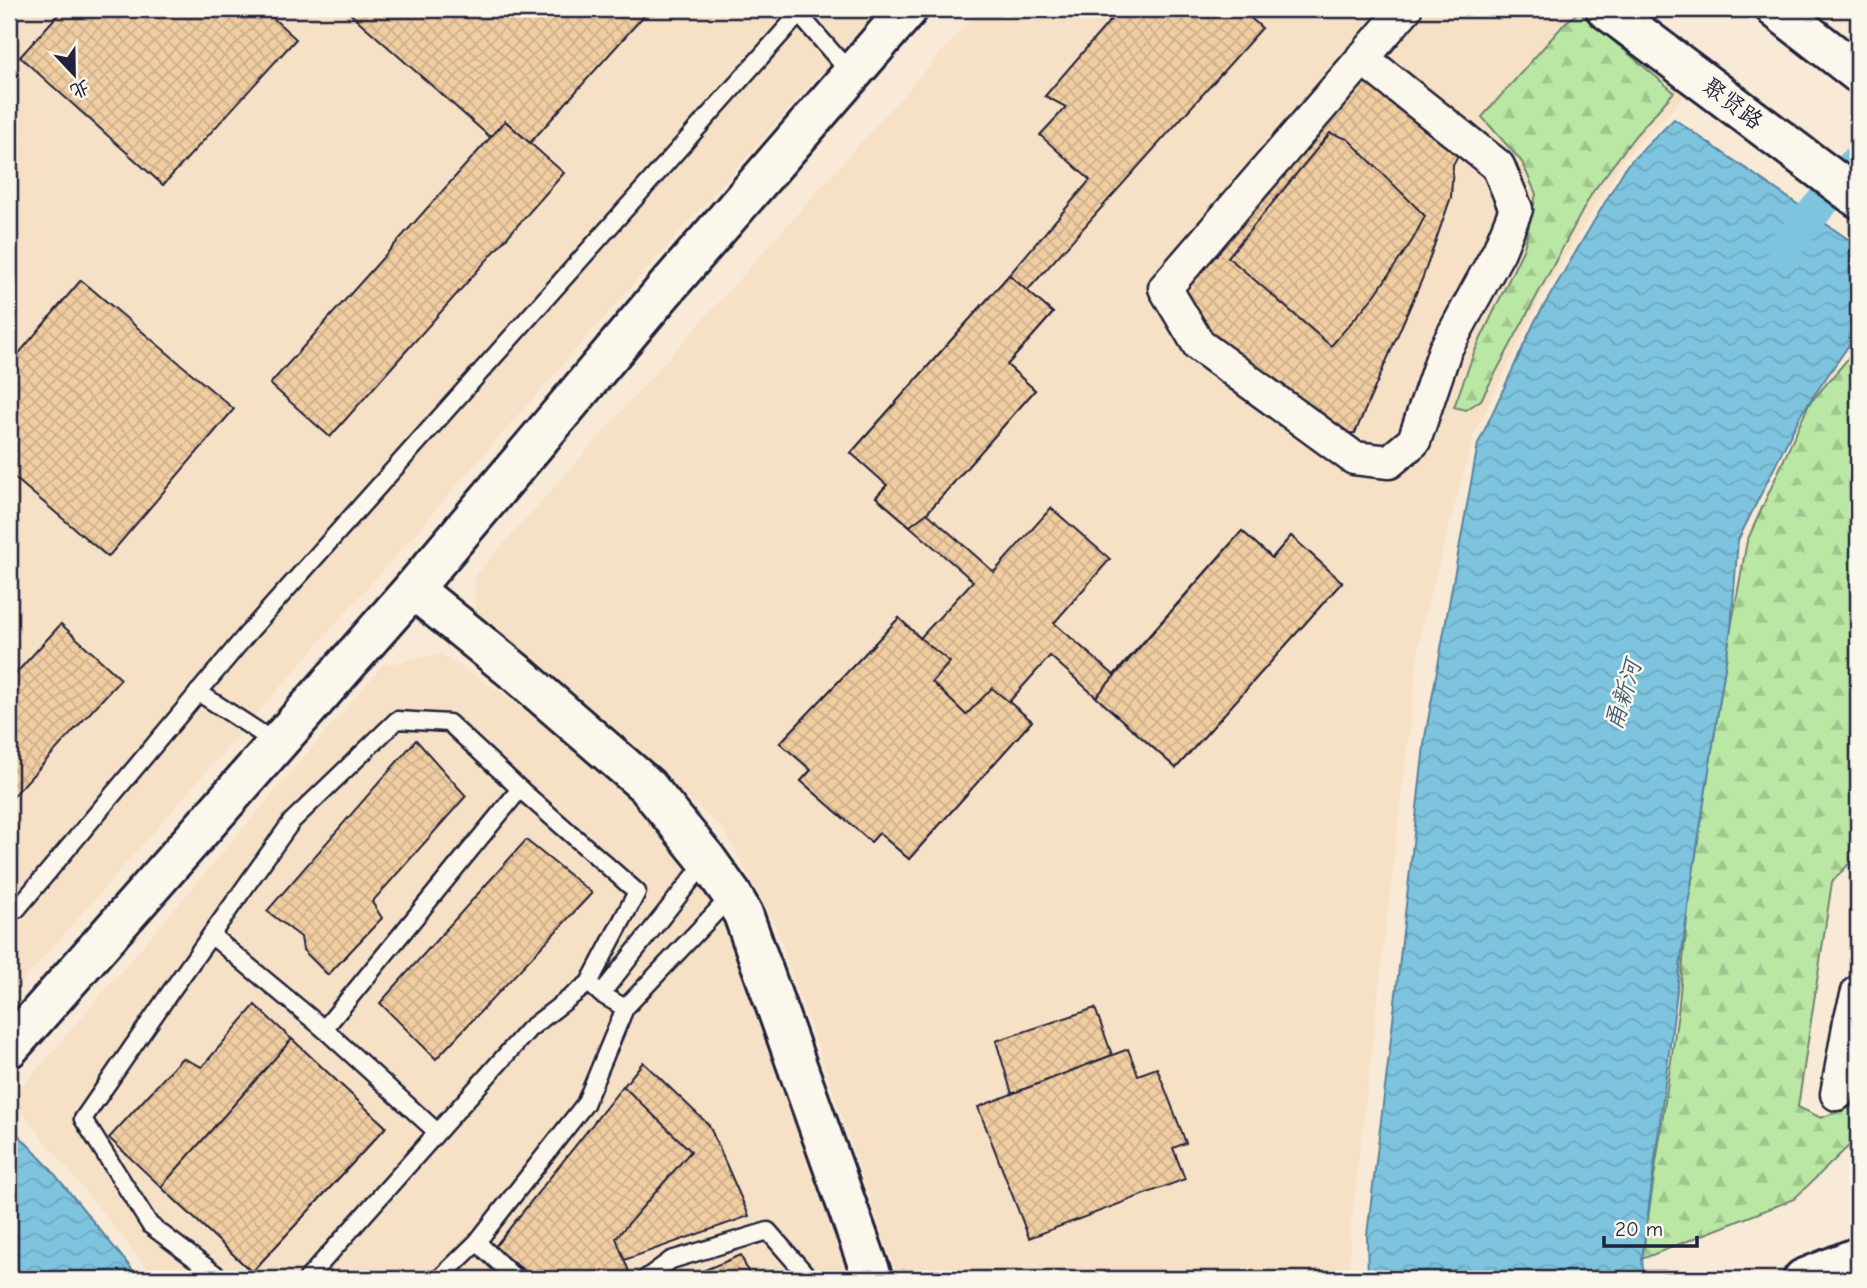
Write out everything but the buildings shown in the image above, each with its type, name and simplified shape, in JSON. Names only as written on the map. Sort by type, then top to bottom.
[{"type":"street","points":[[9,1048],[413,589],[653,303],[908,9]]},
{"type":"street","points":[[1362,58],[1499,166],[1516,209],[1499,251],[1445,350],[1414,441],[1389,462],[1354,458],[1199,345],[1165,288],[1362,58],[1405,9]]},
{"type":"street","name":"聚贤路","points":[[1606,9],[1858,198]]},
{"type":"street","points":[[1776,9],[1854,70]]},
{"type":"street","points":[[413,589],[519,675],[647,786],[732,895],[743,915],[873,1279]]},
{"type":"street","points":[[1837,1094],[1858,992]]},
{"type":"street","points":[[1803,1279],[1858,1257]]},
{"type":"lane","points":[[9,911],[17,909],[257,623],[801,11],[851,74]]},
{"type":"lane","points":[[198,692],[276,743]]},
{"type":"lane","points":[[222,1279],[150,1225],[83,1119],[292,821],[397,720],[449,723],[637,892],[595,988]]},
{"type":"lane","points":[[324,1029],[520,789]]},
{"type":"lane","points":[[307,1279],[529,1029],[595,988],[707,860]]},
{"type":"lane","points":[[439,1279],[477,1242],[585,1104],[625,1008],[732,895]]},
{"type":"lane","points":[[211,935],[324,1029],[438,1132]]},
{"type":"lane","points":[[595,988],[625,1008]]},
{"type":"lane","points":[[645,1279],[671,1260],[768,1231],[810,1279]]},
{"type":"lane","points":[[477,1242],[516,1279]]},
{"type":"shaded area","points":[[9,9],[878,9],[606,315],[9,997]]},
{"type":"shaded area","points":[[980,9],[1579,9],[1692,89],[1625,157],[1542,295],[1474,435],[1421,629],[1351,1226],[1349,1279],[898,1279],[775,925],[723,828],[488,629],[474,604],[476,575]]},
{"type":"shaded area","points":[[440,654],[512,699],[672,833],[755,983],[858,1279],[156,1279],[20,1110],[18,1092],[383,665]]},
{"type":"green space","points":[[1579,12],[1674,92],[1635,136],[1592,193],[1481,400],[1466,410],[1454,407],[1474,353],[1524,248],[1536,194],[1522,162],[1482,117],[1566,22]]},
{"type":"green space","points":[[1858,347],[1858,854],[1832,882],[1798,1107],[1821,1118],[1858,1104],[1858,1137],[1794,1199],[1642,1259],[1678,1013],[1689,899],[1747,541],[1809,404]]},
{"type":"water","points":[[1674,119],[1858,246],[1858,332],[1801,414],[1738,540],[1731,628],[1689,899],[1642,1259],[1644,1279],[1368,1279],[1367,1235],[1425,737],[1478,444],[1535,321],[1627,165]]},
{"type":"water","points":[[9,1125],[48,1166],[140,1279],[9,1279]]},
{"type":"waterway","name":"甬新河","points":[[1783,249],[1858,160]]}]
